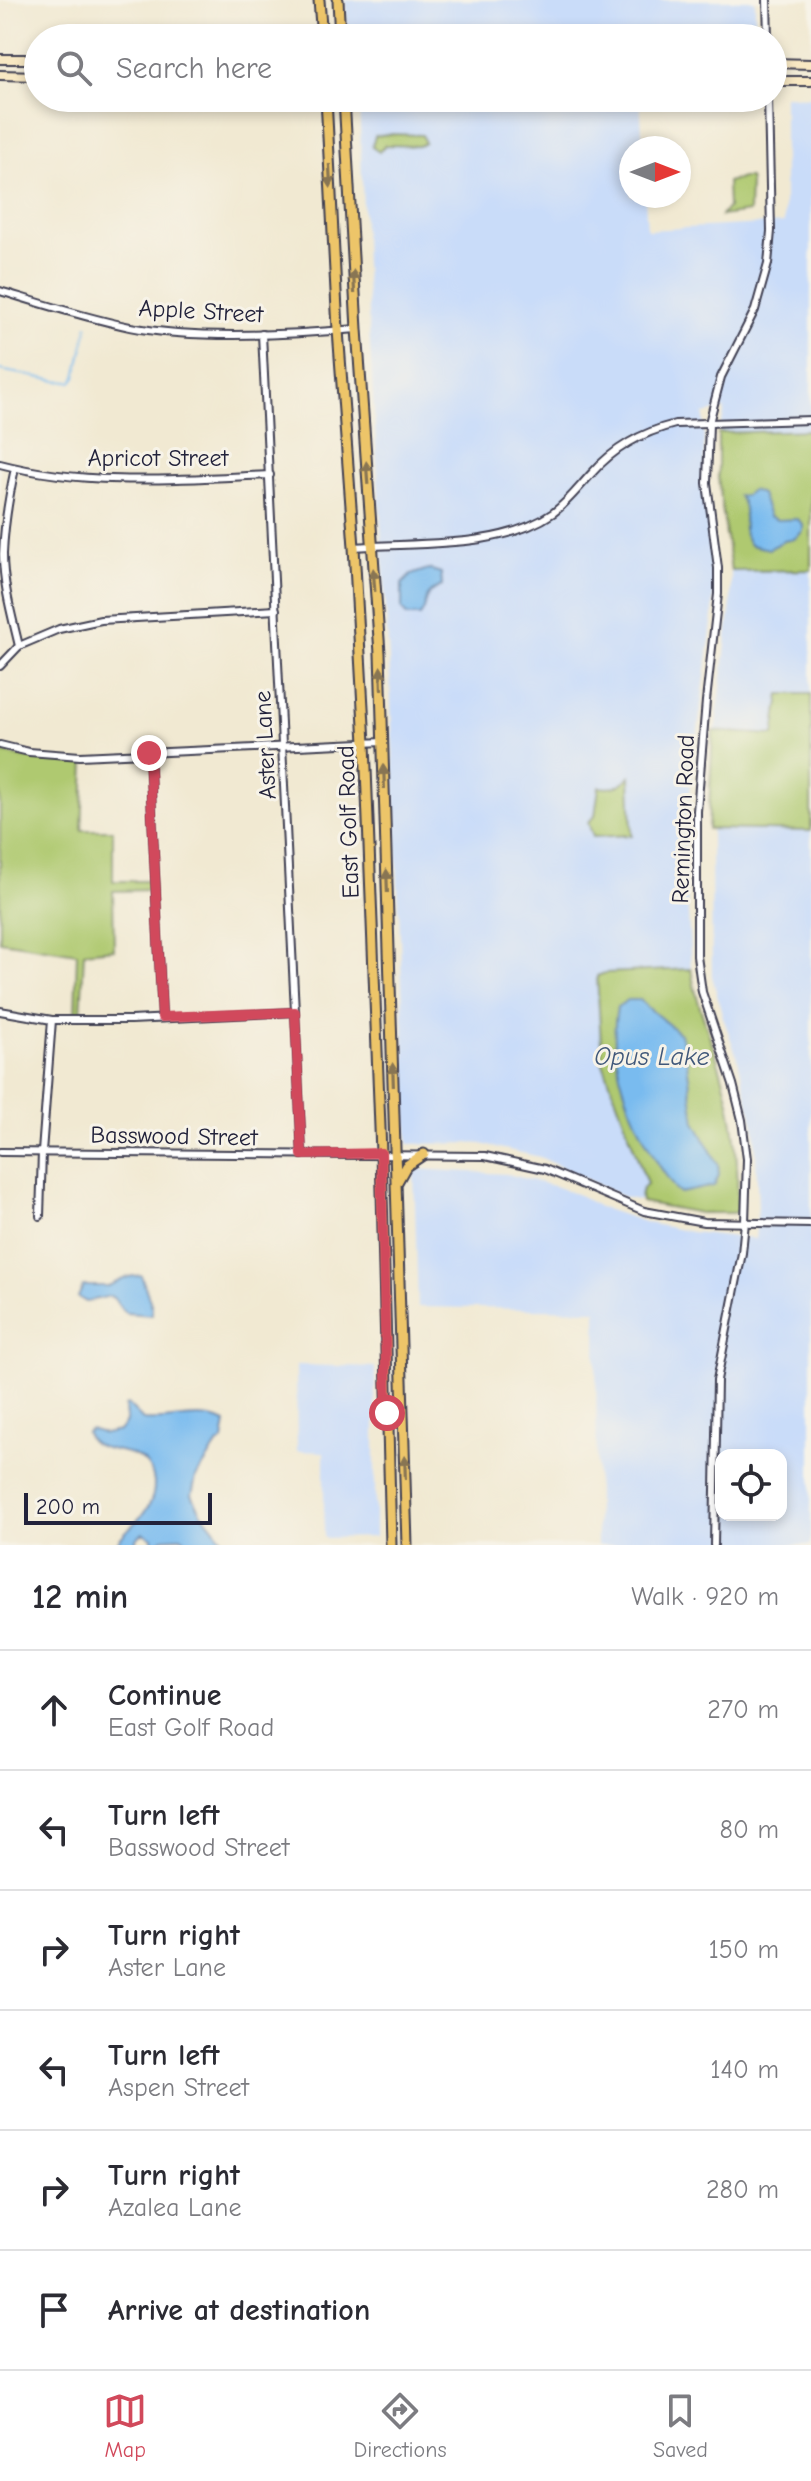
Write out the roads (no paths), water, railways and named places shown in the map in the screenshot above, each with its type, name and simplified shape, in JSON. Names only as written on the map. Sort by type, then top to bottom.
[{"type":"main road","points":[[319,0],[321,24]]},
{"type":"main road","points":[[338,0],[339,24]]},
{"type":"main road","points":[[0,59],[24,59]]},
{"type":"main road","points":[[787,63],[811,64]]},
{"type":"main road","points":[[0,75],[24,76]]},
{"type":"main road","points":[[787,81],[811,81]]},
{"type":"main road","name":"East Golf Road","points":[[327,112],[365,743],[381,1153],[391,1545]]},
{"type":"main road","name":"East Golf Road","points":[[345,112],[380,653],[407,1545]]},
{"type":"main road","points":[[396,1185],[406,1166],[424,1154]]},
{"type":"street","points":[[767,0],[768,24]]},
{"type":"street","name":"Remington Road","points":[[714,1545],[717,1380],[742,1253],[747,1159],[742,1120],[702,992],[697,956],[697,811],[718,594],[718,568],[707,483],[709,423],[721,377],[760,296],[768,264],[771,231],[768,112]]},
{"type":"street","name":"Apple Street","points":[[0,291],[131,327],[178,333],[262,334],[357,329]]},
{"type":"street","name":"Aster Lane","points":[[262,334],[302,1155]]},
{"type":"street","points":[[354,547],[461,541],[527,527],[552,513],[577,492],[593,471],[636,437],[675,424],[811,420]]},
{"type":"street","name":"Apricot Street","points":[[0,464],[128,481],[270,475]]},
{"type":"street","points":[[15,468],[6,513],[3,557],[19,646]]},
{"type":"street","points":[[0,666],[19,646],[59,629],[101,620],[276,610]]},
{"type":"street","points":[[0,745],[29,752],[80,756],[383,742]]},
{"type":"street","points":[[149,753],[162,1017]]},
{"type":"street","points":[[0,1011],[52,1020],[295,1012]]},
{"type":"street","points":[[40,1216],[52,1020]]},
{"type":"street","name":"Basswood Street","points":[[0,1152],[485,1156],[545,1169],[644,1211],[704,1222],[811,1224]]},
{"type":"water","points":[[752,490],[761,494],[769,516],[777,520],[798,519],[803,531],[794,539],[769,549],[750,545],[744,532],[744,508],[738,496]]},
{"type":"water","points":[[428,569],[441,573],[442,586],[430,593],[420,616],[407,616],[402,609],[402,584],[411,575]]},
{"type":"water","name":"Opus Lake","points":[[628,1000],[639,1000],[680,1034],[685,1048],[695,1122],[718,1164],[719,1175],[714,1186],[681,1193],[676,1191],[638,1125],[623,1086],[615,1046],[617,1007]]},
{"type":"water","points":[[141,1275],[152,1315],[126,1313],[110,1296],[86,1302],[78,1297],[83,1286],[108,1286]]},
{"type":"water","points":[[128,1405],[143,1420],[206,1417],[226,1423],[223,1441],[196,1477],[192,1495],[227,1545],[192,1545],[181,1537],[163,1538],[153,1545],[152,1538],[143,1533],[136,1539],[136,1545],[116,1545],[148,1507],[153,1492],[153,1477],[139,1458],[98,1446],[90,1441],[86,1432],[91,1429],[104,1434],[119,1431],[126,1422],[125,1406]]},
{"type":"waterway","points":[[0,370],[72,382],[76,377],[88,325]]}]
